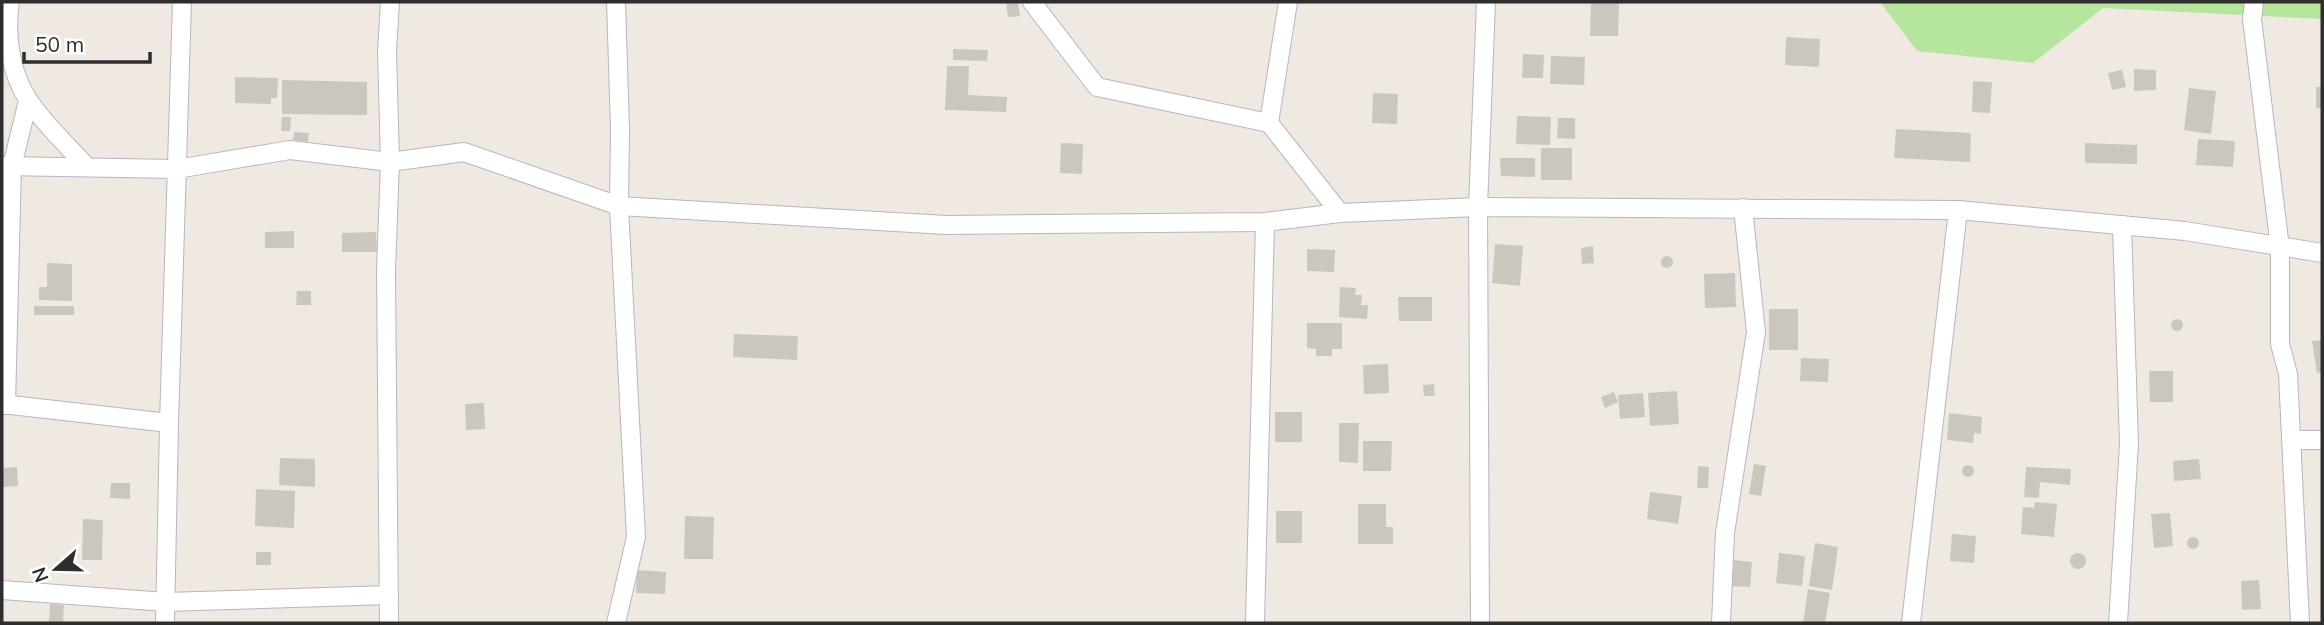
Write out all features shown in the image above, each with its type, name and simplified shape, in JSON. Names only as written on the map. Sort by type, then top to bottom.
[{"type":"street","points":[[10,2],[7,22],[10,58],[28,101],[87,167]]},
{"type":"street","points":[[165,623],[182,2]]},
{"type":"street","points":[[389,623],[386,271],[390,162],[387,51],[390,2]]},
{"type":"street","points":[[616,623],[636,537],[619,206],[617,2]]},
{"type":"street","points":[[1032,2],[1097,87],[1269,123],[1340,213]]},
{"type":"street","points":[[1269,123],[1288,2]]},
{"type":"street","points":[[1480,623],[1478,207],[1486,2]]},
{"type":"street","points":[[2254,2],[2252,19],[2280,248],[2280,344],[2288,374],[2300,623]]},
{"type":"street","points":[[28,101],[7,166],[4,405],[169,423]]},
{"type":"street","points":[[7,166],[177,169],[290,150],[390,162],[464,152],[619,206],[946,225],[1265,222],[1340,213],[1478,207],[1958,210],[2185,231],[2322,253]]},
{"type":"street","points":[[1721,623],[1726,533],[1756,332],[1743,208]]},
{"type":"street","points":[[1911,623],[1958,210]]},
{"type":"street","points":[[1255,623],[1265,222]]},
{"type":"street","points":[[2118,623],[2129,444],[2122,225]]},
{"type":"street","points":[[2292,440],[2322,440]]},
{"type":"street","points":[[2,590],[166,602],[389,595]]},
{"type":"green space","points":[[1880,2],[2322,2],[2322,19],[2103,8],[2033,63],[1917,51]]},
{"type":"building","points":[[1006,2],[1018,2],[1020,16],[1008,17]]},
{"type":"building","points":[[1591,2],[1619,2],[1618,36],[1590,36]]},
{"type":"building","points":[[1786,37],[1820,39],[1819,67],[1785,65]]},
{"type":"building","points":[[953,49],[988,50],[987,61],[953,60]]},
{"type":"building","points":[[1523,54],[1544,55],[1543,78],[1522,78]]},
{"type":"building","points":[[1551,56],[1585,57],[1584,85],[1550,84]]},
{"type":"building","points":[[947,66],[969,66],[968,95],[1007,97],[1006,112],[945,110]]},
{"type":"building","points":[[2134,69],[2156,70],[2156,90],[2134,91]]},
{"type":"building","points":[[2122,70],[2126,87],[2112,90],[2108,73]]},
{"type":"building","points":[[235,77],[278,78],[277,98],[271,98],[271,104],[235,103]]},
{"type":"building","points":[[282,80],[367,82],[367,115],[282,114]]},
{"type":"building","points":[[1973,81],[1992,82],[1990,113],[1972,112]]},
{"type":"building","points":[[2316,87],[2322,87],[2322,108],[2316,108]]},
{"type":"building","points":[[2189,88],[2216,91],[2211,134],[2184,130]]},
{"type":"building","points":[[1373,93],[1398,94],[1397,124],[1372,123]]},
{"type":"building","points":[[1517,116],[1551,117],[1550,145],[1516,144]]},
{"type":"building","points":[[282,117],[291,117],[290,131],[281,131]]},
{"type":"building","points":[[1558,118],[1575,118],[1575,139],[1557,138]]},
{"type":"building","points":[[1896,129],[1971,133],[1970,162],[1894,158]]},
{"type":"building","points":[[294,132],[309,133],[308,142],[293,140]]},
{"type":"building","points":[[2198,139],[2235,141],[2233,167],[2196,165]]},
{"type":"building","points":[[1061,143],[1083,144],[1082,174],[1060,173]]},
{"type":"building","points":[[2085,143],[2137,145],[2137,164],[2085,163]]},
{"type":"building","points":[[1541,148],[1572,148],[1572,180],[1541,180]]},
{"type":"building","points":[[1500,158],[1535,158],[1535,177],[1501,176]]},
{"type":"building","points":[[294,231],[294,248],[265,248],[265,232]]},
{"type":"building","points":[[376,232],[377,252],[342,252],[342,233]]},
{"type":"building","points":[[1495,244],[1523,246],[1520,286],[1492,283]]},
{"type":"building","points":[[1593,246],[1594,263],[1582,264],[1581,248]]},
{"type":"building","points":[[1307,249],[1335,250],[1334,272],[1307,271]]},
{"type":"building","points":[[1667,256],[1673,262],[1667,268],[1661,262]]},
{"type":"building","points":[[47,263],[72,264],[72,301],[39,300],[39,287],[47,287]]},
{"type":"building","points":[[1735,273],[1736,307],[1705,308],[1704,274]]},
{"type":"building","points":[[1340,287],[1356,288],[1355,295],[1362,295],[1361,305],[1368,305],[1367,319],[1339,317]]},
{"type":"building","points":[[297,291],[311,291],[311,305],[296,305]]},
{"type":"building","points":[[1398,297],[1432,297],[1432,321],[1399,321]]},
{"type":"building","points":[[34,306],[74,306],[74,315],[34,315]]},
{"type":"building","points":[[1769,309],[1798,309],[1798,350],[1769,350]]},
{"type":"building","points":[[2177,319],[2183,325],[2177,331],[2171,325]]},
{"type":"building","points":[[1307,323],[1342,323],[1342,349],[1332,349],[1332,356],[1316,356],[1316,349],[1307,348]]},
{"type":"building","points":[[734,334],[798,336],[797,360],[733,357]]},
{"type":"building","points":[[2322,340],[2322,372],[2317,373],[2312,341]]},
{"type":"building","points":[[1801,358],[1829,359],[1828,382],[1800,381]]},
{"type":"building","points":[[1388,364],[1389,393],[1364,394],[1363,365]]},
{"type":"building","points":[[2149,371],[2173,371],[2173,402],[2150,402]]},
{"type":"building","points":[[1434,384],[1435,396],[1424,396],[1423,385]]},
{"type":"building","points":[[1677,391],[1679,424],[1650,426],[1648,393]]},
{"type":"building","points":[[1614,392],[1618,402],[1605,408],[1601,397]]},
{"type":"building","points":[[1643,393],[1645,417],[1620,419],[1618,395]]},
{"type":"building","points":[[484,403],[485,429],[466,430],[465,404]]},
{"type":"building","points":[[1275,412],[1302,412],[1302,442],[1275,442]]},
{"type":"building","points":[[1949,413],[1982,417],[1981,434],[1974,433],[1973,443],[1947,440]]},
{"type":"building","points":[[1339,423],[1359,423],[1358,463],[1339,462]]},
{"type":"building","points":[[1363,441],[1392,441],[1391,471],[1363,471]]},
{"type":"building","points":[[280,458],[315,459],[315,487],[279,485]]},
{"type":"building","points":[[2199,459],[2201,479],[2174,481],[2173,461]]},
{"type":"building","points":[[1754,464],[1766,466],[1761,496],[1749,494]]},
{"type":"building","points":[[1968,465],[1974,471],[1968,477],[1962,471]]},
{"type":"building","points":[[1698,466],[1709,467],[1708,488],[1697,488]]},
{"type":"building","points":[[17,467],[18,486],[2,487],[2,468]]},
{"type":"building","points":[[2026,467],[2071,469],[2070,485],[2040,482],[2039,498],[2024,497]]},
{"type":"building","points":[[111,483],[130,483],[130,499],[110,498]]},
{"type":"building","points":[[256,489],[295,491],[294,528],[255,526]]},
{"type":"building","points":[[1650,492],[1682,496],[1678,524],[1647,519]]},
{"type":"building","points":[[2035,502],[2057,504],[2054,537],[2021,534],[2023,507],[2034,508]]},
{"type":"building","points":[[1358,504],[1386,504],[1386,527],[1393,527],[1393,544],[1358,544]]},
{"type":"building","points":[[1276,511],[1302,511],[1302,543],[1276,543]]},
{"type":"building","points":[[2170,513],[2173,546],[2154,548],[2151,514]]},
{"type":"building","points":[[685,516],[714,517],[713,559],[684,559]]},
{"type":"building","points":[[83,519],[103,520],[102,560],[82,560]]},
{"type":"building","points":[[1952,534],[1976,536],[1974,563],[1950,561]]},
{"type":"building","points":[[2193,537],[2199,543],[2193,549],[2187,543]]},
{"type":"building","points":[[1815,543],[1838,547],[1832,590],[1809,586]]},
{"type":"building","points":[[256,552],[271,552],[271,565],[256,565]]},
{"type":"building","points":[[1779,553],[1805,556],[1802,586],[1776,583]]},
{"type":"building","points":[[2075,553],[2081,553],[2086,561],[2084,567],[2075,569],[2070,564],[2070,558]]},
{"type":"building","points":[[1734,560],[1752,562],[1750,587],[1732,586]]},
{"type":"building","points":[[637,570],[666,572],[665,594],[636,593]]},
{"type":"building","points":[[2259,580],[2261,609],[2242,610],[2241,581]]},
{"type":"building","points":[[1808,589],[1830,593],[1825,623],[1803,623]]},
{"type":"building","points":[[50,604],[64,605],[63,623],[49,623]]}]
